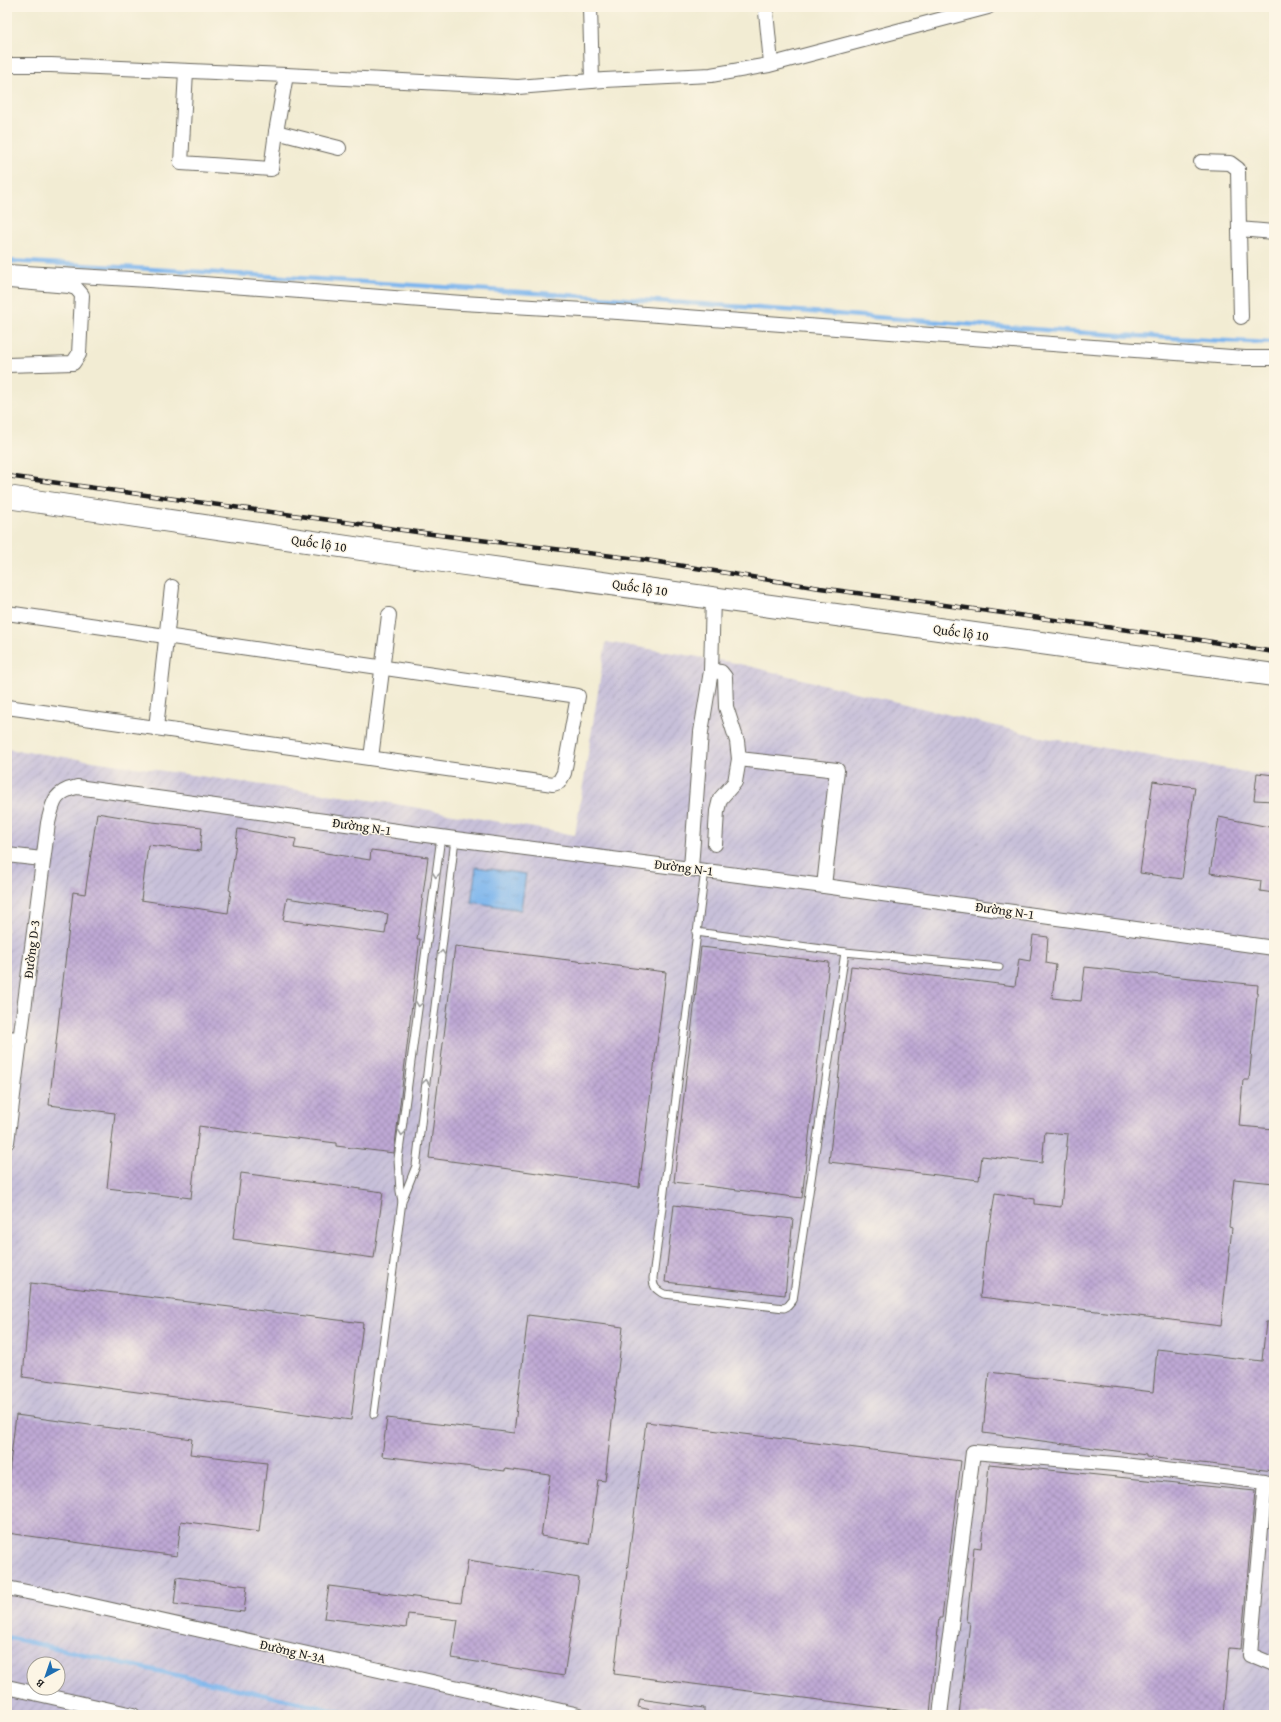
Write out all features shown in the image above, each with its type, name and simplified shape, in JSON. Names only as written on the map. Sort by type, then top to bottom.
[{"type":"highway","name":"Quốc lộ 10","points":[[7,497],[450,562],[1274,675]]},
{"type":"street","points":[[590,7],[592,81]]},
{"type":"street","points":[[768,7],[766,12],[772,63]]},
{"type":"street","points":[[7,65],[51,65],[286,75],[518,87],[592,81],[711,75],[769,65],[988,7]]},
{"type":"street","points":[[186,71],[181,163],[271,169],[286,75]]},
{"type":"street","points":[[276,132],[339,148]]},
{"type":"street","points":[[1201,162],[1230,163],[1238,168],[1241,317]]},
{"type":"street","points":[[1239,229],[1274,232]]},
{"type":"street","points":[[7,272],[204,284],[1245,358],[1274,358]]},
{"type":"street","points":[[7,281],[69,286],[76,288],[82,295],[79,354],[73,363],[7,364]]},
{"type":"street","points":[[156,728],[172,587]]},
{"type":"street","points":[[691,868],[701,732],[711,671],[713,597]]},
{"type":"street","points":[[7,613],[578,696],[564,773],[562,778],[556,783],[7,707]]},
{"type":"street","points":[[371,758],[389,615]]},
{"type":"street","points":[[711,671],[721,672],[725,677],[726,707],[737,741],[739,758],[735,782],[720,799],[717,810],[715,844]]},
{"type":"street","points":[[739,758],[837,770],[824,886]]},
{"type":"street","name":"Đường D-3","points":[[7,1142],[14,1038],[48,823],[55,799],[66,790],[77,787],[93,789]]},
{"type":"street","name":"Đường N-1","points":[[93,789],[456,839],[691,868],[1274,948]]},
{"type":"street","points":[[7,855],[42,859]]},
{"type":"street","points":[[940,1715],[973,1452],[1115,1464],[1265,1482],[1250,1655],[1274,1665]]},
{"type":"street","name":"Đường N-3A","points":[[7,1588],[67,1600],[579,1715]]},
{"type":"street","points":[[7,1687],[133,1715]]},
{"type":"lane","points":[[402,1202],[398,1160],[441,837]]},
{"type":"lane","points":[[374,1414],[402,1202],[416,1166],[456,839]]},
{"type":"lane","points":[[705,870],[653,1278],[653,1284],[656,1290],[664,1294],[784,1308],[793,1300],[845,952]]},
{"type":"lane","points":[[696,932],[845,952],[999,967]]},
{"type":"shaded area","points":[[606,642],[736,663],[1041,737],[1274,777],[1274,1715],[7,1715],[7,749],[384,802],[575,835]]},
{"type":"water","points":[[476,867],[526,874],[521,910],[471,902]]},
{"type":"building","points":[[1257,773],[1274,775],[1274,801],[1254,800]]},
{"type":"building","points":[[1153,781],[1195,787],[1182,879],[1140,873]]},
{"type":"building","points":[[97,813],[152,822],[202,827],[200,851],[148,845],[141,900],[228,913],[231,891],[229,890],[238,829],[296,839],[294,848],[370,860],[371,850],[428,857],[417,939],[420,939],[394,1153],[336,1146],[336,1143],[199,1126],[191,1198],[107,1188],[115,1113],[49,1105],[73,892],[85,894]],"holes":[[[287,898],[388,914],[385,934],[283,920]]]},
{"type":"building","points":[[1219,817],[1274,828],[1274,893],[1260,891],[1261,881],[1210,873]]},
{"type":"building","points":[[1033,935],[1048,937],[1046,963],[1056,965],[1052,998],[1081,1001],[1085,967],[1258,985],[1249,1080],[1243,1080],[1239,1126],[1274,1129],[1274,1183],[1234,1179],[1229,1227],[1232,1228],[1221,1326],[980,1297],[986,1240],[988,1240],[995,1193],[1035,1199],[1035,1204],[1061,1207],[1068,1134],[1045,1132],[1042,1163],[982,1156],[979,1180],[829,1162],[851,966],[1015,986],[1019,959],[1030,961]]},
{"type":"building","points":[[455,946],[666,972],[639,1187],[429,1158]]},
{"type":"building","points":[[701,947],[829,962],[802,1198],[674,1182]]},
{"type":"building","points":[[241,1173],[383,1192],[374,1258],[233,1239]]},
{"type":"building","points":[[674,1205],[793,1219],[785,1295],[665,1282]]},
{"type":"building","points":[[31,1283],[363,1323],[351,1420],[23,1377]]},
{"type":"building","points":[[528,1315],[623,1327],[605,1481],[598,1480],[589,1544],[541,1536],[550,1475],[382,1456],[387,1418],[514,1433]]},
{"type":"building","points":[[1266,1322],[1274,1322],[1274,1471],[1146,1457],[1146,1455],[983,1433],[989,1372],[1153,1392],[1157,1349],[1262,1361]]},
{"type":"building","points":[[16,1415],[192,1439],[190,1454],[267,1463],[259,1532],[181,1521],[177,1556],[7,1533],[7,1489]]},
{"type":"building","points":[[646,1422],[961,1461],[942,1618],[939,1618],[930,1714],[614,1674]]},
{"type":"building","points":[[989,1464],[1255,1491],[1241,1649],[1229,1648],[1223,1715],[959,1715],[970,1622],[967,1622],[974,1547],[981,1548]]},
{"type":"building","points":[[468,1560],[579,1578],[564,1676],[452,1658],[458,1620],[408,1614],[406,1628],[324,1618],[329,1586],[461,1603]]},
{"type":"building","points":[[177,1577],[247,1586],[244,1612],[174,1604]]},
{"type":"building","points":[[640,1699],[704,1708],[704,1715],[672,1715],[638,1707]]},
{"type":"waterway","points":[[7,261],[383,283],[758,308],[1080,332],[1274,343]]},
{"type":"waterway","points":[[7,1637],[354,1715]]},
{"type":"railway","points":[[7,476],[439,535],[646,560],[820,588],[1194,639],[1274,652]]}]
